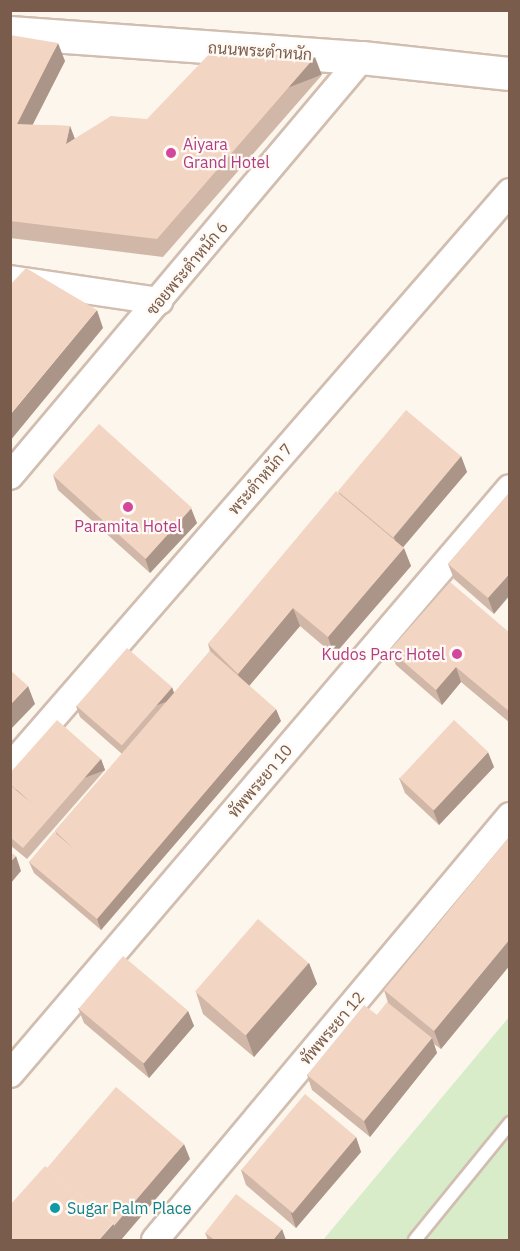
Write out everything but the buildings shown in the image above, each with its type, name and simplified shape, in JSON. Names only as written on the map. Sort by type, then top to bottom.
[{"type":"street","name":"ถนนพระตำหนัก","points":[[10,33],[362,58],[510,74]]},
{"type":"street","name":"ซอยพระตำหนัก 6","points":[[10,476],[159,302],[362,58]]},
{"type":"street","name":"พระตำหนัก 7","points":[[10,767],[510,192]]},
{"type":"street","points":[[10,279],[159,302]]},
{"type":"street","name":"ทัพพระยา 10","points":[[10,1074],[510,488]]},
{"type":"street","name":"ทัพพระยา 12","points":[[155,1240],[510,816]]},
{"type":"lane","points":[[415,1240],[510,1123]]},
{"type":"green space","points":[[509,1017],[509,1240],[323,1240]]},
{"type":"place","name":"Aiyara Grand Hotel","points":[[171,153]]},
{"type":"place","name":"Paramita Hotel","points":[[128,507]]},
{"type":"place","name":"Kudos Parc Hotel","points":[[457,654]]},
{"type":"place","name":"Sugar Palm Place","points":[[55,1208]]}]
